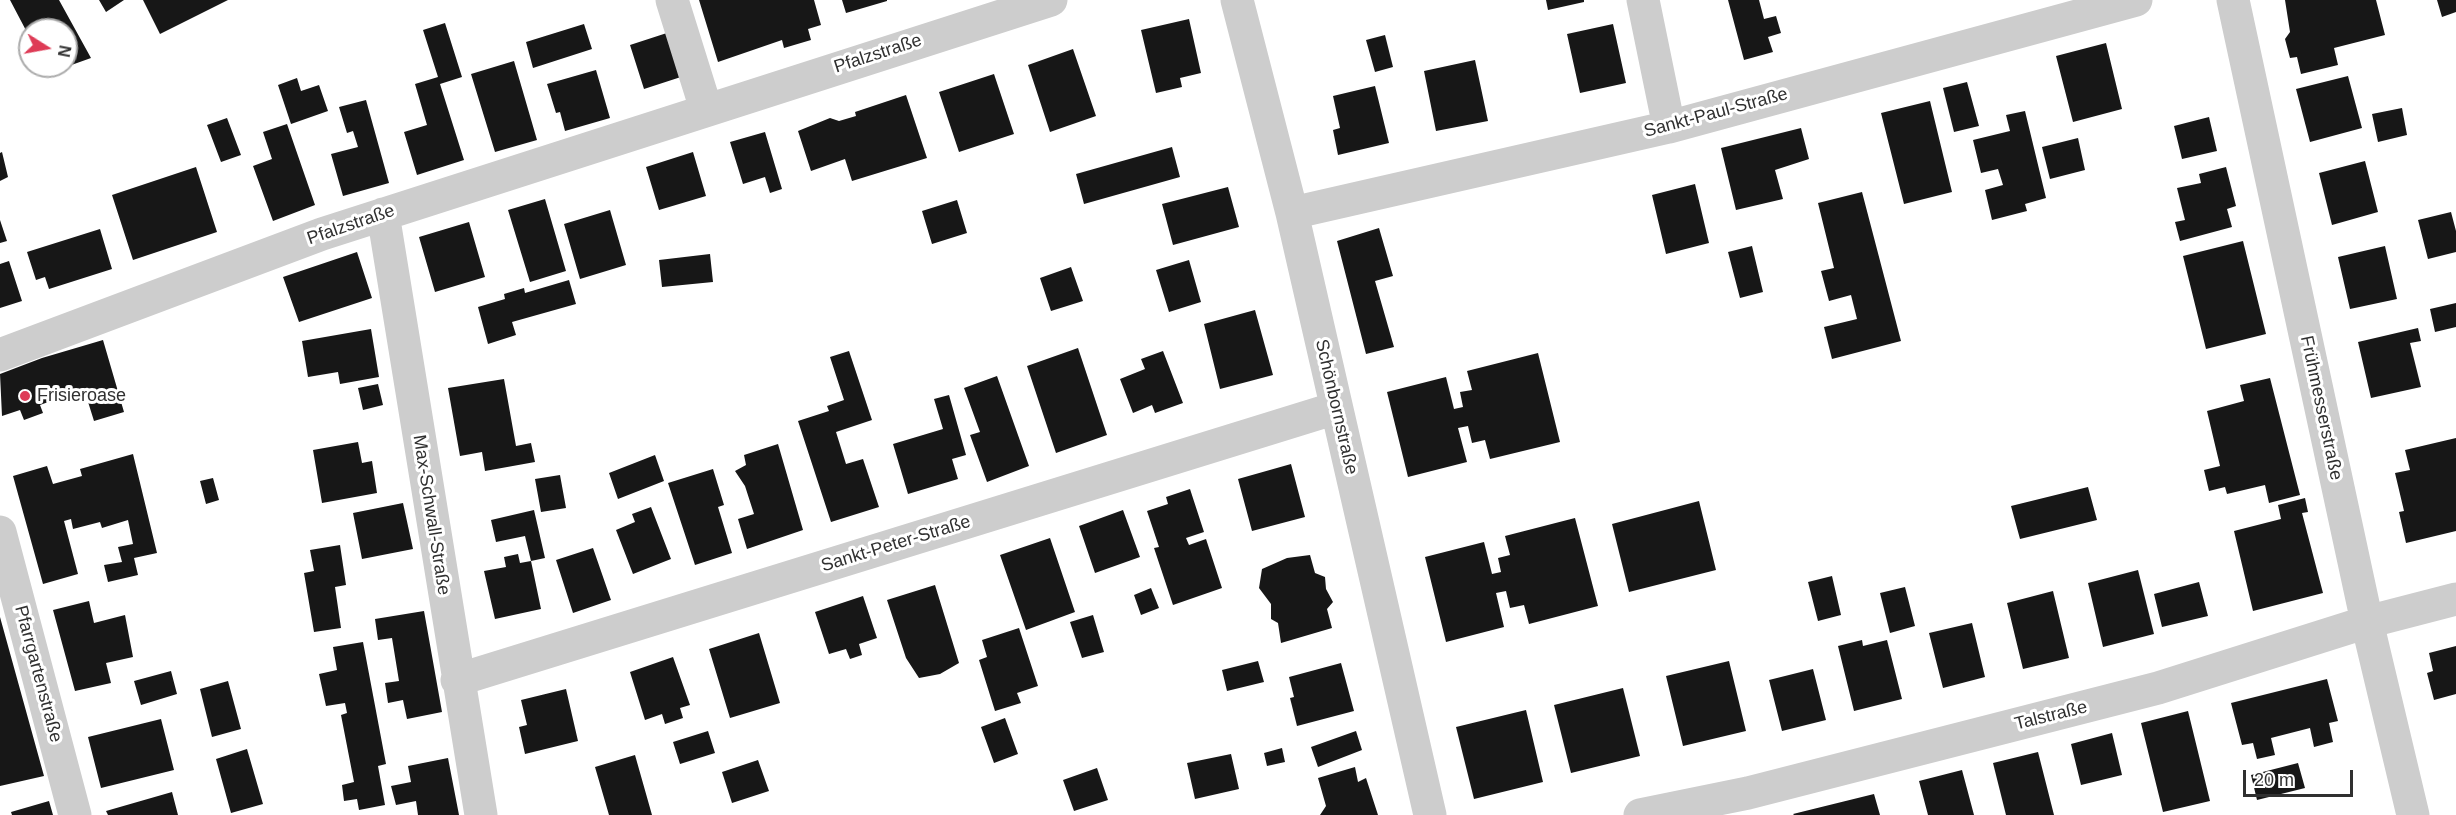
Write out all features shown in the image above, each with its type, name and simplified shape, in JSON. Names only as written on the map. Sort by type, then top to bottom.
[{"type":"street","points":[[672,0],[706,109]]},
{"type":"street","name":"Pfalzstraße","points":[[0,355],[322,234],[1051,0]]},
{"type":"street","name":"Schönbornstraße","points":[[1237,0],[1292,213],[1430,815]]},
{"type":"street","points":[[1643,0],[1669,127]]},
{"type":"street","name":"Sankt-Paul-Straße","points":[[1292,213],[1669,127],[2136,0]]},
{"type":"street","name":"Frühmesserstraße","points":[[2233,0],[2367,622],[2412,815]]},
{"type":"street","name":"Max-Schwall-Straße","points":[[383,214],[457,680],[481,815]]},
{"type":"street","name":"Sankt-Peter-Straße","points":[[457,680],[1336,408]]},
{"type":"street","name":"Pfarrgartenstraße","points":[[0,532],[75,815]]},
{"type":"street","name":"Talstraße","points":[[1640,815],[1751,804],[2158,688],[2367,622],[2456,599]]},
{"type":"building","points":[[10,0],[59,0],[69,18],[19,18]]},
{"type":"building","points":[[99,0],[124,0],[106,12]]},
{"type":"building","points":[[143,0],[228,0],[160,34]]},
{"type":"building","points":[[699,0],[814,0],[821,25],[808,29],[811,40],[784,48],[782,40],[718,62]]},
{"type":"building","points":[[842,0],[887,0],[887,1],[846,13]]},
{"type":"building","points":[[1546,0],[1584,0],[1584,2],[1548,10]]},
{"type":"building","points":[[1728,0],[1759,0],[1764,19],[1776,16],[1781,33],[1768,37],[1773,52],[1744,60]]},
{"type":"building","points":[[2285,0],[2376,0],[2385,35],[2334,48],[2338,65],[2301,74],[2297,57],[2290,58],[2285,39],[2290,32]]},
{"type":"building","points":[[2437,0],[2456,0],[2456,12],[2442,17]]},
{"type":"building","points":[[1189,19],[1201,73],[1180,78],[1182,87],[1156,93],[1141,30]]},
{"type":"building","points":[[445,23],[462,77],[440,84],[464,160],[417,175],[404,132],[427,125],[415,84],[438,77],[423,30]]},
{"type":"building","points":[[584,24],[592,49],[533,68],[526,42]]},
{"type":"building","points":[[1613,24],[1626,83],[1580,93],[1567,34]]},
{"type":"building","points":[[673,31],[687,75],[644,89],[630,45]]},
{"type":"building","points":[[78,34],[91,58],[78,63]]},
{"type":"building","points":[[1385,35],[1393,67],[1375,72],[1366,40]]},
{"type":"building","points":[[2106,43],[2122,109],[2073,122],[2056,56]]},
{"type":"building","points":[[1073,49],[1096,116],[1050,132],[1028,65]]},
{"type":"building","points":[[1475,60],[1488,121],[1436,131],[1424,71]]},
{"type":"building","points":[[514,61],[537,140],[495,152],[471,74]]},
{"type":"building","points":[[596,70],[610,118],[565,131],[560,112],[556,113],[547,84]]},
{"type":"building","points":[[994,74],[1014,134],[959,152],[939,92]]},
{"type":"building","points":[[2348,76],[2362,128],[2310,142],[2296,89]]},
{"type":"building","points":[[297,78],[301,91],[319,85],[328,111],[291,124],[278,85]]},
{"type":"building","points":[[1967,82],[1979,126],[1954,132],[1943,88]]},
{"type":"building","points":[[1375,86],[1389,143],[1338,155],[1333,130],[1340,128],[1333,96]]},
{"type":"building","points":[[906,95],[927,158],[852,181],[845,159],[811,171],[798,131],[830,118],[839,121],[856,116],[855,112]]},
{"type":"building","points":[[366,100],[389,183],[343,196],[331,154],[358,147],[353,131],[347,133],[339,107]]},
{"type":"building","points":[[1930,101],[1952,192],[1904,204],[1881,113]]},
{"type":"building","points":[[2402,108],[2407,135],[2378,142],[2372,114]]},
{"type":"building","points":[[2025,111],[2046,198],[2025,204],[2027,211],[1992,220],[1985,190],[2003,185],[1998,169],[1981,173],[1973,140],[2010,131],[2006,115]]},
{"type":"building","points":[[2209,117],[2217,151],[2182,159],[2174,126]]},
{"type":"building","points":[[227,118],[241,155],[221,162],[207,125]]},
{"type":"building","points":[[287,124],[315,205],[273,221],[253,166],[272,159],[263,132]]},
{"type":"building","points":[[1801,128],[1809,159],[1775,170],[1783,199],[1736,210],[1721,148]]},
{"type":"building","points":[[765,132],[782,189],[770,193],[765,177],[743,184],[730,142]]},
{"type":"building","points":[[2078,138],[2085,170],[2050,179],[2042,147]]},
{"type":"building","points":[[1172,147],[1180,177],[1084,204],[1076,174]]},
{"type":"building","points":[[2,152],[8,177],[0,181],[0,153]]},
{"type":"building","points":[[693,152],[706,196],[659,210],[646,167]]},
{"type":"building","points":[[2365,161],[2378,212],[2332,225],[2319,173]]},
{"type":"building","points":[[196,167],[217,232],[133,260],[112,195]]},
{"type":"building","points":[[2226,167],[2236,206],[2227,209],[2232,227],[2180,241],[2175,222],[2185,220],[2177,188],[2201,183],[2199,174]]},
{"type":"building","points":[[1695,184],[1709,243],[1666,254],[1652,195]]},
{"type":"building","points":[[1228,187],[1239,227],[1173,245],[1162,204]]},
{"type":"building","points":[[1862,192],[1901,341],[1832,359],[1824,327],[1857,319],[1851,295],[1829,301],[1821,271],[1834,268],[1818,203]]},
{"type":"building","points":[[545,199],[566,271],[530,282],[508,210]]},
{"type":"building","points":[[957,200],[967,233],[932,244],[922,211]]},
{"type":"building","points":[[610,210],[626,265],[580,279],[564,224]]},
{"type":"building","points":[[2451,212],[2456,231],[2456,252],[2428,259],[2418,220]]},
{"type":"building","points":[[0,220],[7,241],[0,243]]},
{"type":"building","points":[[469,222],[485,277],[435,292],[419,237]]},
{"type":"building","points":[[1379,228],[1393,276],[1375,281],[1394,347],[1366,354],[1337,241]]},
{"type":"building","points":[[100,229],[112,269],[49,289],[45,277],[36,280],[27,252]]},
{"type":"building","points":[[2243,241],[2266,334],[2206,349],[2183,256]]},
{"type":"building","points":[[1752,246],[1763,292],[1740,298],[1728,252]]},
{"type":"building","points":[[2385,246],[2397,299],[2350,309],[2338,257]]},
{"type":"building","points":[[357,252],[372,298],[299,322],[283,277]]},
{"type":"building","points":[[710,254],[713,282],[662,287],[659,260]]},
{"type":"building","points":[[1189,260],[1201,302],[1169,312],[1156,270]]},
{"type":"building","points":[[9,261],[22,301],[0,308],[0,264]]},
{"type":"building","points":[[1071,267],[1083,301],[1051,311],[1040,278]]},
{"type":"building","points":[[569,280],[576,304],[512,322],[516,335],[488,344],[478,307],[505,299],[504,294],[524,288],[525,293]]},
{"type":"building","points":[[2456,303],[2456,327],[2435,332],[2430,309]]},
{"type":"building","points":[[1255,310],[1273,375],[1220,389],[1204,324]]},
{"type":"building","points":[[2418,328],[2421,341],[2410,343],[2421,387],[2371,398],[2358,342]]},
{"type":"building","points":[[371,329],[379,377],[340,384],[338,372],[308,377],[302,341]]},
{"type":"building","points":[[103,340],[124,412],[94,421],[84,389],[40,405],[43,413],[24,420],[20,410],[2,416],[0,374],[42,358]]},
{"type":"building","points":[[1078,348],[1107,435],[1056,453],[1027,366]]},
{"type":"building","points":[[849,351],[872,420],[836,432],[846,464],[863,459],[879,507],[831,522],[798,421],[829,411],[827,406],[844,400],[830,357]]},
{"type":"building","points":[[1163,351],[1183,403],[1155,413],[1152,405],[1133,413],[1120,379],[1145,369],[1141,359]]},
{"type":"building","points":[[1538,353],[1560,442],[1490,459],[1485,440],[1472,443],[1468,426],[1458,428],[1467,462],[1408,477],[1387,392],[1446,377],[1454,409],[1463,407],[1460,392],[1472,390],[1467,371]]},
{"type":"building","points":[[997,376],[1029,466],[987,482],[970,435],[980,432],[964,388]]},
{"type":"building","points":[[2270,378],[2300,495],[2269,503],[2265,485],[2227,494],[2225,487],[2209,491],[2204,470],[2220,466],[2207,411],[2244,401],[2240,385]]},
{"type":"building","points":[[504,379],[516,446],[531,443],[535,462],[485,471],[482,452],[460,456],[448,388]]},
{"type":"building","points":[[378,384],[383,405],[363,410],[358,388]]},
{"type":"building","points":[[949,395],[966,455],[952,459],[958,479],[908,494],[893,444],[943,429],[934,399]]},
{"type":"building","points":[[2456,438],[2456,531],[2406,543],[2399,512],[2404,511],[2395,473],[2410,470],[2405,450]]},
{"type":"building","points":[[358,442],[362,463],[372,461],[377,493],[322,503],[313,450]]},
{"type":"building","points":[[778,444],[803,530],[747,549],[738,519],[754,514],[745,486],[735,471],[746,465],[744,455]]},
{"type":"building","points":[[133,454],[157,553],[134,558],[138,575],[108,582],[104,565],[122,562],[118,547],[133,544],[128,520],[102,528],[100,522],[73,529],[71,519],[64,521],[78,574],[43,584],[13,476],[47,466],[53,484],[82,476],[80,469]]},
{"type":"building","points":[[655,455],[664,481],[618,499],[609,473]]},
{"type":"building","points":[[1291,464],[1305,517],[1252,531],[1238,479]]},
{"type":"building","points":[[713,469],[724,505],[718,507],[732,553],[695,565],[668,483]]},
{"type":"building","points":[[560,475],[566,508],[541,512],[535,479]]},
{"type":"building","points":[[213,478],[219,500],[206,504],[200,481]]},
{"type":"building","points":[[2088,487],[2097,520],[2020,539],[2011,506]]},
{"type":"building","points":[[1190,489],[1204,532],[1186,538],[1189,545],[1206,539],[1222,588],[1173,605],[1154,548],[1159,547],[1147,511],[1168,504],[1166,497]]},
{"type":"building","points":[[2305,498],[2308,512],[2302,513],[2323,593],[2253,611],[2234,531],[2281,519],[2278,505]]},
{"type":"building","points":[[1699,501],[1716,570],[1629,592],[1612,524]]},
{"type":"building","points":[[403,503],[413,549],[362,559],[353,513]]},
{"type":"building","points":[[651,507],[671,559],[633,574],[616,530],[635,522],[632,514]]},
{"type":"building","points":[[534,510],[545,558],[531,561],[525,536],[496,542],[491,520]]},
{"type":"building","points":[[1123,510],[1140,557],[1095,573],[1079,526]]},
{"type":"building","points":[[1575,518],[1598,606],[1529,624],[1524,605],[1510,608],[1506,591],[1496,593],[1504,627],[1446,642],[1425,557],[1484,542],[1492,574],[1501,572],[1498,558],[1510,555],[1505,536]]},
{"type":"building","points":[[1050,538],[1075,612],[1026,630],[1000,555]]},
{"type":"building","points":[[340,545],[346,585],[335,587],[341,628],[314,632],[304,573],[314,571],[310,550]]},
{"type":"building","points":[[593,548],[611,600],[573,613],[556,560]]},
{"type":"building","points":[[518,554],[520,563],[531,561],[541,609],[495,619],[484,571],[506,567],[504,557]]},
{"type":"building","points":[[1310,555],[1315,573],[1325,577],[1326,589],[1333,602],[1327,609],[1332,628],[1281,643],[1278,623],[1271,619],[1271,604],[1259,588],[1262,569],[1287,558]]},
{"type":"building","points":[[2138,570],[2154,634],[2103,647],[2088,583]]},
{"type":"building","points":[[1832,576],[1841,615],[1818,621],[1808,582]]},
{"type":"building","points":[[2199,582],[2208,616],[2162,627],[2154,594]]},
{"type":"building","points":[[935,585],[959,663],[940,674],[919,678],[906,658],[887,600]]},
{"type":"building","points":[[1905,587],[1915,626],[1890,633],[1880,593]]},
{"type":"building","points":[[1151,588],[1159,608],[1141,615],[1134,595]]},
{"type":"building","points":[[2053,591],[2069,658],[2023,669],[2007,603]]},
{"type":"building","points":[[863,596],[877,638],[859,644],[862,655],[850,659],[846,649],[829,654],[815,612]]},
{"type":"building","points":[[89,601],[94,623],[125,615],[133,657],[106,663],[111,683],[75,691],[53,610]]},
{"type":"building","points":[[424,611],[442,712],[407,719],[403,700],[388,703],[385,683],[399,681],[392,638],[378,640],[375,619]]},
{"type":"building","points":[[1093,615],[1104,652],[1082,658],[1070,622]]},
{"type":"building","points":[[0,617],[44,776],[0,786]]},
{"type":"building","points":[[1972,623],[1985,677],[1943,688],[1929,633]]},
{"type":"building","points":[[1019,628],[1038,686],[1017,693],[1021,703],[995,711],[979,660],[987,657],[982,640]]},
{"type":"building","points":[[759,633],[780,703],[730,718],[709,649]]},
{"type":"building","points":[[1862,640],[1863,646],[1887,640],[1902,699],[1854,711],[1838,646]]},
{"type":"building","points":[[363,642],[386,764],[378,766],[385,805],[359,810],[357,799],[344,801],[342,785],[354,782],[341,715],[347,713],[345,703],[326,706],[319,674],[337,670],[333,647]]},
{"type":"building","points":[[2456,646],[2456,694],[2434,700],[2427,673],[2433,671],[2429,653]]},
{"type":"building","points":[[673,657],[690,705],[680,708],[683,718],[665,724],[662,714],[645,720],[630,672]]},
{"type":"building","points":[[1258,661],[1264,682],[1227,691],[1222,670]]},
{"type":"building","points":[[1729,661],[1746,731],[1683,746],[1666,676]]},
{"type":"building","points":[[1341,663],[1354,711],[1297,726],[1290,698],[1294,697],[1289,677]]},
{"type":"building","points":[[1813,669],[1826,720],[1782,731],[1769,680]]},
{"type":"building","points":[[171,671],[177,694],[141,705],[134,681]]},
{"type":"building","points":[[2327,679],[2338,721],[2329,723],[2333,742],[2314,747],[2310,728],[2271,738],[2275,755],[2257,759],[2253,743],[2242,745],[2231,703]]},
{"type":"building","points":[[228,681],[241,729],[212,737],[200,689]]},
{"type":"building","points":[[1623,688],[1640,756],[1571,773],[1554,705]]},
{"type":"building","points":[[566,689],[578,741],[525,754],[519,727],[527,725],[521,700]]},
{"type":"building","points":[[1526,710],[1543,782],[1474,799],[1456,727]]},
{"type":"building","points":[[2188,711],[2210,801],[2163,812],[2141,723]]},
{"type":"building","points":[[1005,718],[1018,754],[994,763],[981,727]]},
{"type":"building","points":[[161,719],[174,770],[101,788],[88,737]]},
{"type":"building","points":[[708,731],[715,753],[680,764],[673,742]]},
{"type":"building","points":[[1356,731],[1362,750],[1318,767],[1311,747]]},
{"type":"building","points":[[2112,733],[2122,775],[2081,785],[2071,744]]},
{"type":"building","points":[[1282,748],[1285,762],[1267,766],[1264,753]]},
{"type":"building","points":[[247,749],[263,804],[231,813],[216,759]]},
{"type":"building","points":[[2038,752],[2054,815],[2006,815],[1993,763]]},
{"type":"building","points":[[1231,754],[1239,789],[1195,799],[1187,763]]},
{"type":"building","points":[[635,755],[652,815],[609,815],[595,767]]},
{"type":"building","points":[[448,758],[459,815],[418,815],[416,801],[396,805],[391,786],[411,782],[408,766]]},
{"type":"building","points":[[758,760],[769,791],[732,803],[722,772]]},
{"type":"building","points":[[2298,763],[2305,788],[2257,800],[2251,775]]},
{"type":"building","points":[[1355,767],[1358,782],[1366,778],[1378,815],[1320,815],[1326,806],[1318,778]]},
{"type":"building","points":[[1097,768],[1108,800],[1074,811],[1063,780]]},
{"type":"building","points":[[1962,770],[1974,815],[1928,815],[1919,781]]},
{"type":"building","points":[[172,792],[178,815],[108,815],[106,811]]},
{"type":"building","points":[[1874,794],[1880,815],[1793,814]]},
{"type":"building","points":[[49,801],[53,815],[12,815],[11,812]]},
{"type":"place","name":"Frisieroase","points":[[25,396]]}]
